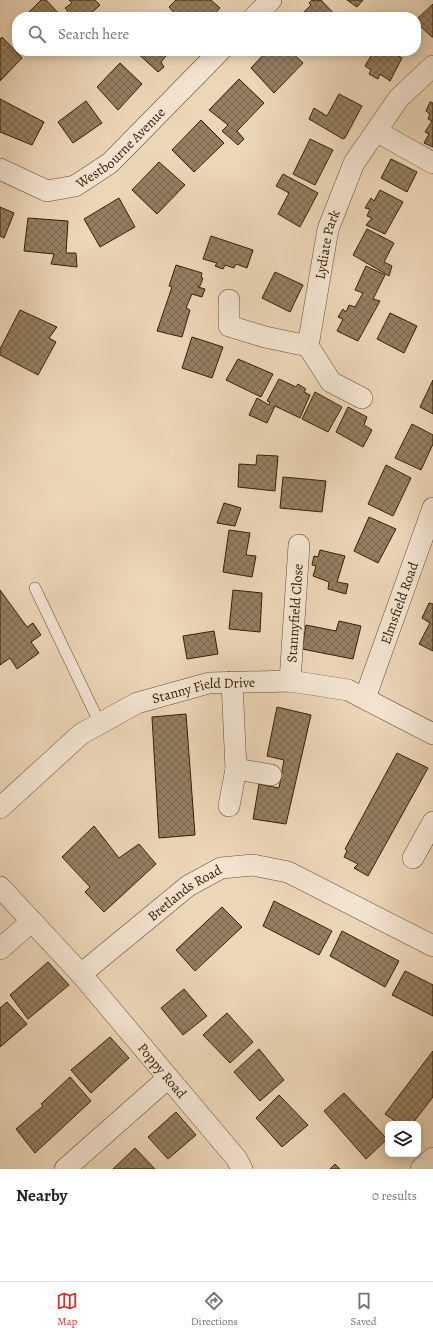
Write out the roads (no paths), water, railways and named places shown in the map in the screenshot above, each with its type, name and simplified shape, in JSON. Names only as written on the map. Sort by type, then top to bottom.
[{"type":"street","points":[[259,12],[271,0]]},
{"type":"street","name":"Westbourne Avenue","points":[[0,169],[47,192],[75,186],[110,163],[215,56]]},
{"type":"street","name":"Lydiate Park","points":[[308,346],[328,229],[354,163],[399,98],[433,66]]},
{"type":"street","points":[[376,131],[433,163]]},
{"type":"street","points":[[229,300],[229,326],[265,337],[308,346],[331,382],[362,398]]},
{"type":"street","name":"Elmsfield Road","points":[[365,698],[431,516]]},
{"type":"street","name":"Stannyfield Close","points":[[290,681],[300,546]]},
{"type":"street","name":"Stanny Field Drive","points":[[0,808],[80,734],[137,703],[210,683],[290,681],[348,690],[433,734]]},
{"type":"street","points":[[229,806],[236,769],[232,682]]},
{"type":"street","points":[[236,769],[271,775]]},
{"type":"street","points":[[413,858],[433,822]]},
{"type":"street","name":"Bretlands Road","points":[[81,974],[188,886],[221,868],[253,865],[288,872],[433,946]]},
{"type":"street","points":[[0,887],[81,974]]},
{"type":"street","points":[[0,949],[32,921]]},
{"type":"street","name":"Poppy Road","points":[[81,974],[236,1158],[242,1169]]},
{"type":"street","points":[[67,1168],[168,1078]]},
{"type":"street","points":[[421,1169],[433,1158]]},
{"type":"lane","points":[[35,588],[100,724]]}]
